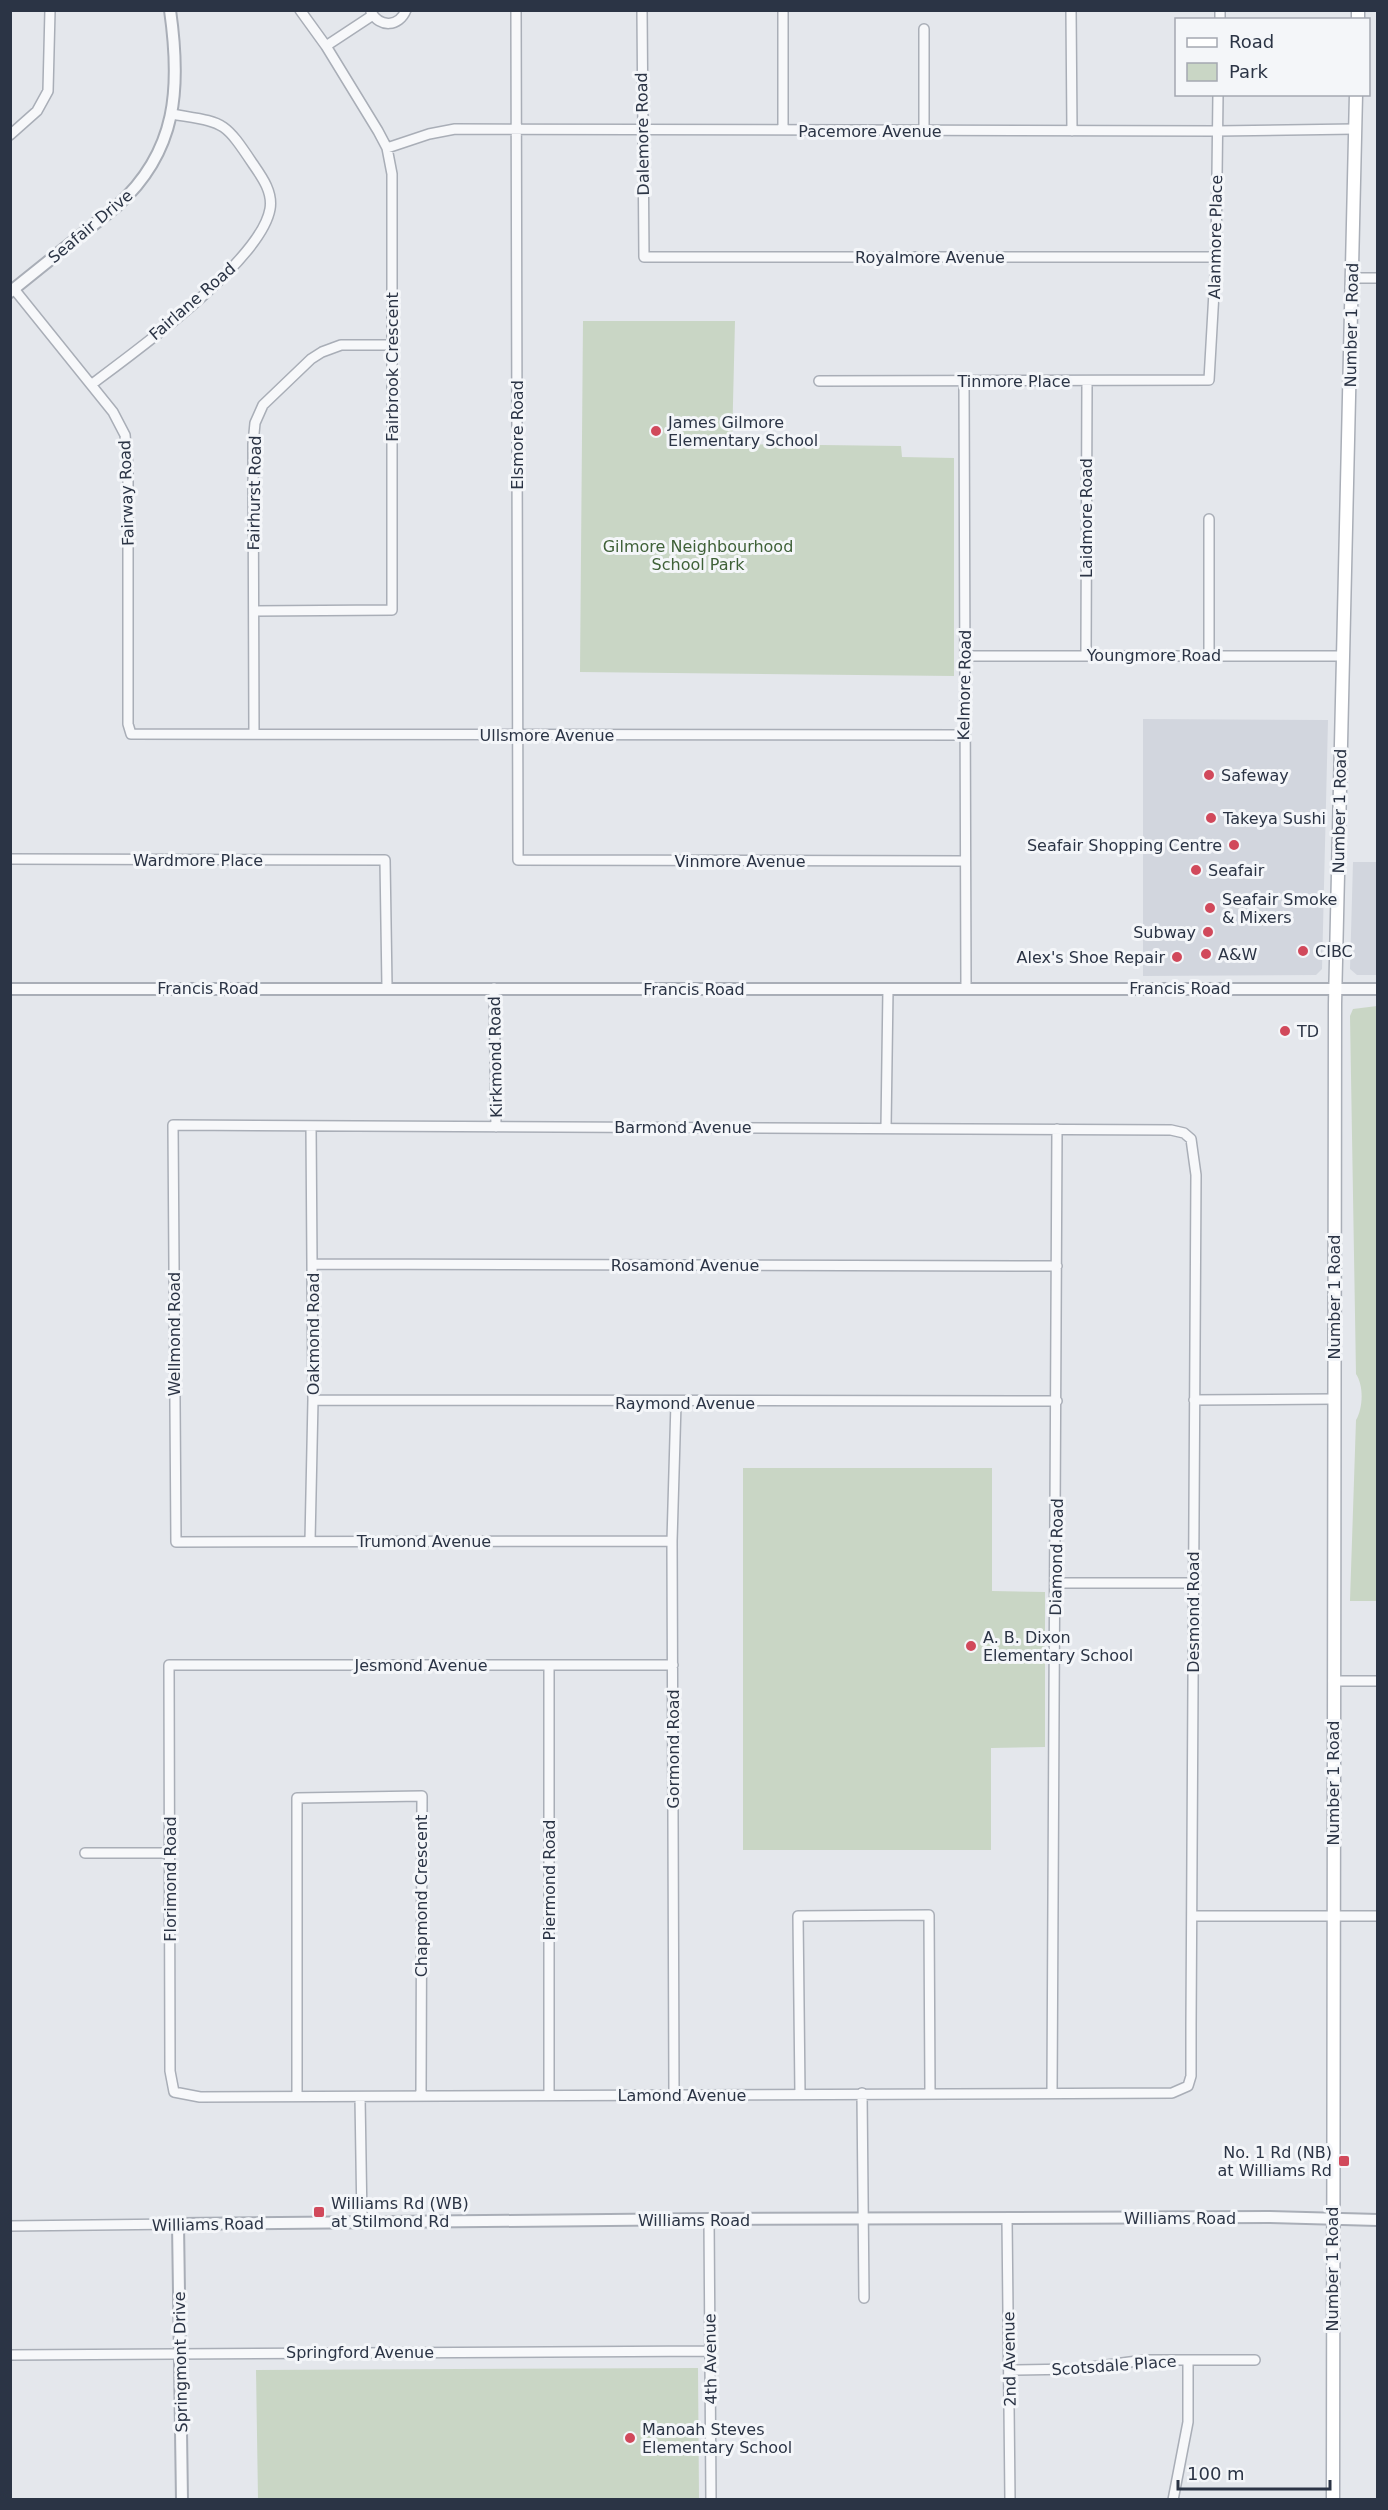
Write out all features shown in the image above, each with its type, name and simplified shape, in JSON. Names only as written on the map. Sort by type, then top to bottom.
[{"type":"main road","name":"Number 1 Road","points":[[1333,2499],[1335,989],[1356,96]]},
{"type":"street","points":[[10,135],[37,111],[48,91],[50,10]]},
{"type":"street","name":"Seafair Drive","points":[[12,291],[133,192],[152,166],[166,137],[172,114],[174,58],[170,10]]},
{"type":"street","name":"Fairbrook Crescent","points":[[254,611],[393,610],[392,174],[387,148],[326,46],[300,10]]},
{"type":"street","points":[[326,46],[372,13],[388,24],[399,21],[406,10]]},
{"type":"street","name":"Elsmore Road","points":[[516,10],[518,860]]},
{"type":"street","name":"Dalemore Road","points":[[642,10],[644,257]]},
{"type":"street","points":[[783,10],[783,130]]},
{"type":"street","points":[[1071,10],[1072,131]]},
{"type":"street","points":[[924,29],[924,131]]},
{"type":"street","name":"Alanmore Place","points":[[1209,380],[1216,257],[1218,96]]},
{"type":"street","name":"Fairlane Road","points":[[92,384],[217,283],[243,255],[268,218],[271,202],[267,187],[229,130],[213,121],[172,114]]},
{"type":"street","name":"Pacemore Avenue","points":[[387,148],[441,130],[1217,131],[1355,129]]},
{"type":"street","name":"Royalmore Avenue","points":[[644,257],[1216,257]]},
{"type":"street","points":[[1352,278],[1377,278]]},
{"type":"street","name":"Fairway Road","points":[[12,291],[92,384],[120,424],[127,443],[128,724],[131,734]]},
{"type":"street","name":"Fairhurst Road","points":[[254,734],[253,444],[258,414],[271,396],[322,352],[341,345],[392,345]]},
{"type":"street","name":"Tinmore Place","points":[[819,381],[1209,380]]},
{"type":"street","name":"Kelmore Road","points":[[964,381],[963,861],[966,989]]},
{"type":"street","name":"Laidmore Road","points":[[1086,655],[1087,381]]},
{"type":"street","points":[[1209,519],[1209,655]]},
{"type":"street","name":"Youngmore Road","points":[[965,656],[1343,656]]},
{"type":"street","name":"Ullsmore Avenue","points":[[131,734],[963,735]]},
{"type":"street","name":"Wardmore Place","points":[[10,859],[385,860],[387,987]]},
{"type":"street","name":"Vinmore Avenue","points":[[518,860],[963,861]]},
{"type":"street","name":"Francis Road","points":[[10,989],[387,987],[1377,989]]},
{"type":"street","name":"Kirkmond Road","points":[[494,988],[496,1127]]},
{"type":"street","points":[[886,1128],[888,989]]},
{"type":"street","name":"Barmond Avenue","points":[[173,1125],[1171,1130],[1184,1133],[1191,1139]]},
{"type":"street","name":"Wellmond Road","points":[[173,1125],[176,1542]]},
{"type":"street","name":"Oakmond Road","points":[[310,1541],[313,1400],[311,1126]]},
{"type":"street","name":"Diamond Road","points":[[1052,2093],[1057,1129]]},
{"type":"street","name":"Desmond Road","points":[[1188,2086],[1191,2066],[1196,1175],[1191,1139]]},
{"type":"street","name":"Rosamond Avenue","points":[[312,1264],[1058,1266]]},
{"type":"street","points":[[1194,1400],[1334,1399]]},
{"type":"street","name":"Raymond Avenue","points":[[313,1400],[676,1403],[1057,1401]]},
{"type":"street","name":"Gormond Road","points":[[674,2094],[672,1541],[676,1403]]},
{"type":"street","name":"Trumond Avenue","points":[[176,1542],[672,1541]]},
{"type":"street","points":[[1055,1583],[1192,1583]]},
{"type":"street","name":"Jesmond Avenue","points":[[169,1665],[673,1665]]},
{"type":"street","name":"Florimond Road","points":[[169,1665],[170,2071],[174,2092]]},
{"type":"street","name":"Piermond Road","points":[[549,1665],[549,2095]]},
{"type":"street","points":[[1333,1681],[1377,1681]]},
{"type":"street","name":"Chapmond Crescent","points":[[297,2096],[297,1798],[422,1796],[421,2096]]},
{"type":"street","points":[[85,1853],[170,1853]]},
{"type":"street","points":[[800,2094],[798,1916],[929,1915],[930,2093]]},
{"type":"street","points":[[1192,1916],[1377,1916]]},
{"type":"street","name":"Lamond Avenue","points":[[174,2092],[201,2097],[1172,2093],[1188,2086]]},
{"type":"street","points":[[862,2094],[864,2298]]},
{"type":"street","points":[[360,2097],[362,2222]]},
{"type":"street","name":"Williams Road","points":[[10,2226],[709,2219],[1377,2220]]},
{"type":"street","name":"4th Avenue","points":[[709,2219],[711,2499]]},
{"type":"street","name":"2nd Avenue","points":[[1007,2219],[1010,2499]]},
{"type":"street","name":"Springmont Drive","points":[[178,2224],[182,2499]]},
{"type":"street","name":"Springford Avenue","points":[[10,2355],[710,2351]]},
{"type":"street","name":"Scotsdale Place","points":[[1009,2370],[1068,2370],[1133,2361],[1256,2360]]},
{"type":"street","points":[[1173,2499],[1188,2422],[1188,2361]]},
{"type":"shaded area","name":"Seafair Shopping Centre","points":[[1143,719],[1328,720],[1322,969],[1316,975],[1143,976]]},
{"type":"shaded area","points":[[1353,862],[1377,862],[1377,975],[1357,975],[1350,969]]},
{"type":"green space","name":"Gilmore Neighbourhood School Park","points":[[583,321],[735,321],[732,444],[901,446],[902,457],[954,458],[954,676],[580,672]]},
{"type":"green space","points":[[1377,1006],[1378,1601],[1350,1601],[1356,1420],[1362,1397],[1356,1374],[1350,1016],[1353,1009]]},
{"type":"green space","points":[[743,1468],[992,1468],[992,1591],[1045,1592],[1045,1747],[991,1748],[991,1850],[743,1850]]},
{"type":"green space","points":[[698,2368],[699,2499],[258,2499],[256,2370]]},
{"type":"place","name":"James Gilmore Elementary School","points":[[656,431]]},
{"type":"place","name":"Safeway","points":[[1209,775]]},
{"type":"place","name":"Takeya Sushi","points":[[1211,818]]},
{"type":"place","name":"Seafair Shopping Centre","points":[[1234,845]]},
{"type":"place","name":"Seafair","points":[[1196,870]]},
{"type":"place","name":"Seafair Smoke & Mixers","points":[[1210,908]]},
{"type":"place","name":"Subway","points":[[1208,932]]},
{"type":"place","name":"CIBC","points":[[1303,951]]},
{"type":"place","name":"A&W","points":[[1206,954]]},
{"type":"place","name":"Alex's Shoe Repair","points":[[1177,957]]},
{"type":"place","name":"TD","points":[[1285,1031]]},
{"type":"place","name":"A. B. Dixon Elementary School","points":[[971,1646]]},
{"type":"place","name":"No. 1 Rd (NB) at Williams Rd","points":[[1344,2161]]},
{"type":"place","name":"Williams Rd (WB) at Stilmond Rd","points":[[319,2212]]},
{"type":"place","name":"Manoah Steves Elementary School","points":[[630,2438]]}]
